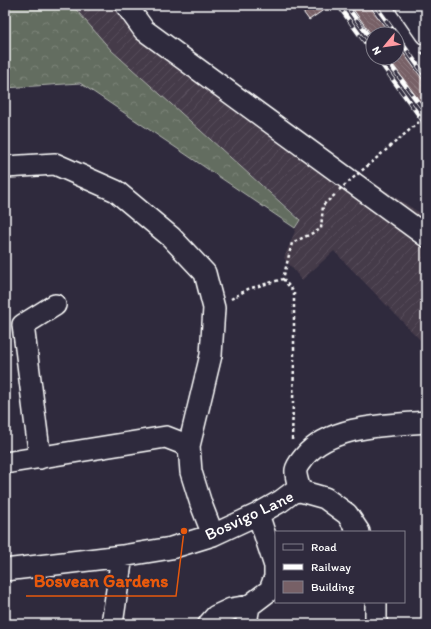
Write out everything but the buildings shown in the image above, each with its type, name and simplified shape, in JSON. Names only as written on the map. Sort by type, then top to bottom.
[{"type":"street","points":[[126,5],[144,30],[426,236]]},
{"type":"street","points":[[406,5],[426,34]]},
{"type":"street","points":[[5,167],[55,164],[116,191],[171,237],[205,272],[214,308],[211,355],[189,446],[190,472],[213,535]]},
{"type":"street","points":[[40,458],[23,325],[55,305]]},
{"type":"street","points":[[300,491],[296,470],[299,462],[309,450],[328,439],[352,430],[426,422]]},
{"type":"street","points":[[5,463],[166,437],[189,446]]},
{"type":"street","name":"Bosvigo Lane","points":[[5,570],[122,556],[171,548],[213,535],[258,514],[281,501],[293,492],[300,491],[325,498],[347,514],[358,531]]},
{"type":"street","points":[[209,624],[216,616],[231,609],[249,615],[270,590],[275,577],[275,566],[258,514]]},
{"type":"street","points":[[112,624],[122,556]]},
{"type":"street","points":[[376,603],[376,624]]},
{"type":"path","points":[[283,279],[292,243],[321,229],[322,205],[426,116]]},
{"type":"path","points":[[214,308],[248,289],[283,279]]},
{"type":"path","points":[[283,279],[294,292],[292,444]]},
{"type":"shaded area","points":[[72,5],[135,5],[170,39],[355,171],[426,217],[426,346],[334,251],[302,280],[284,258],[300,219],[111,50]]},
{"type":"green space","points":[[5,5],[72,5],[111,50],[300,220],[295,228],[80,83],[5,88]]},
{"type":"railway","points":[[338,5],[365,42]]},
{"type":"railway","points":[[346,5],[365,31]]},
{"type":"railway","points":[[375,5],[390,26]]},
{"type":"railway","points":[[405,47],[426,77]]},
{"type":"railway","points":[[383,66],[426,125]]},
{"type":"railway","points":[[391,66],[426,113]]},
{"type":"place","name":"Bosvean Gardens","points":[[184,531]]}]
